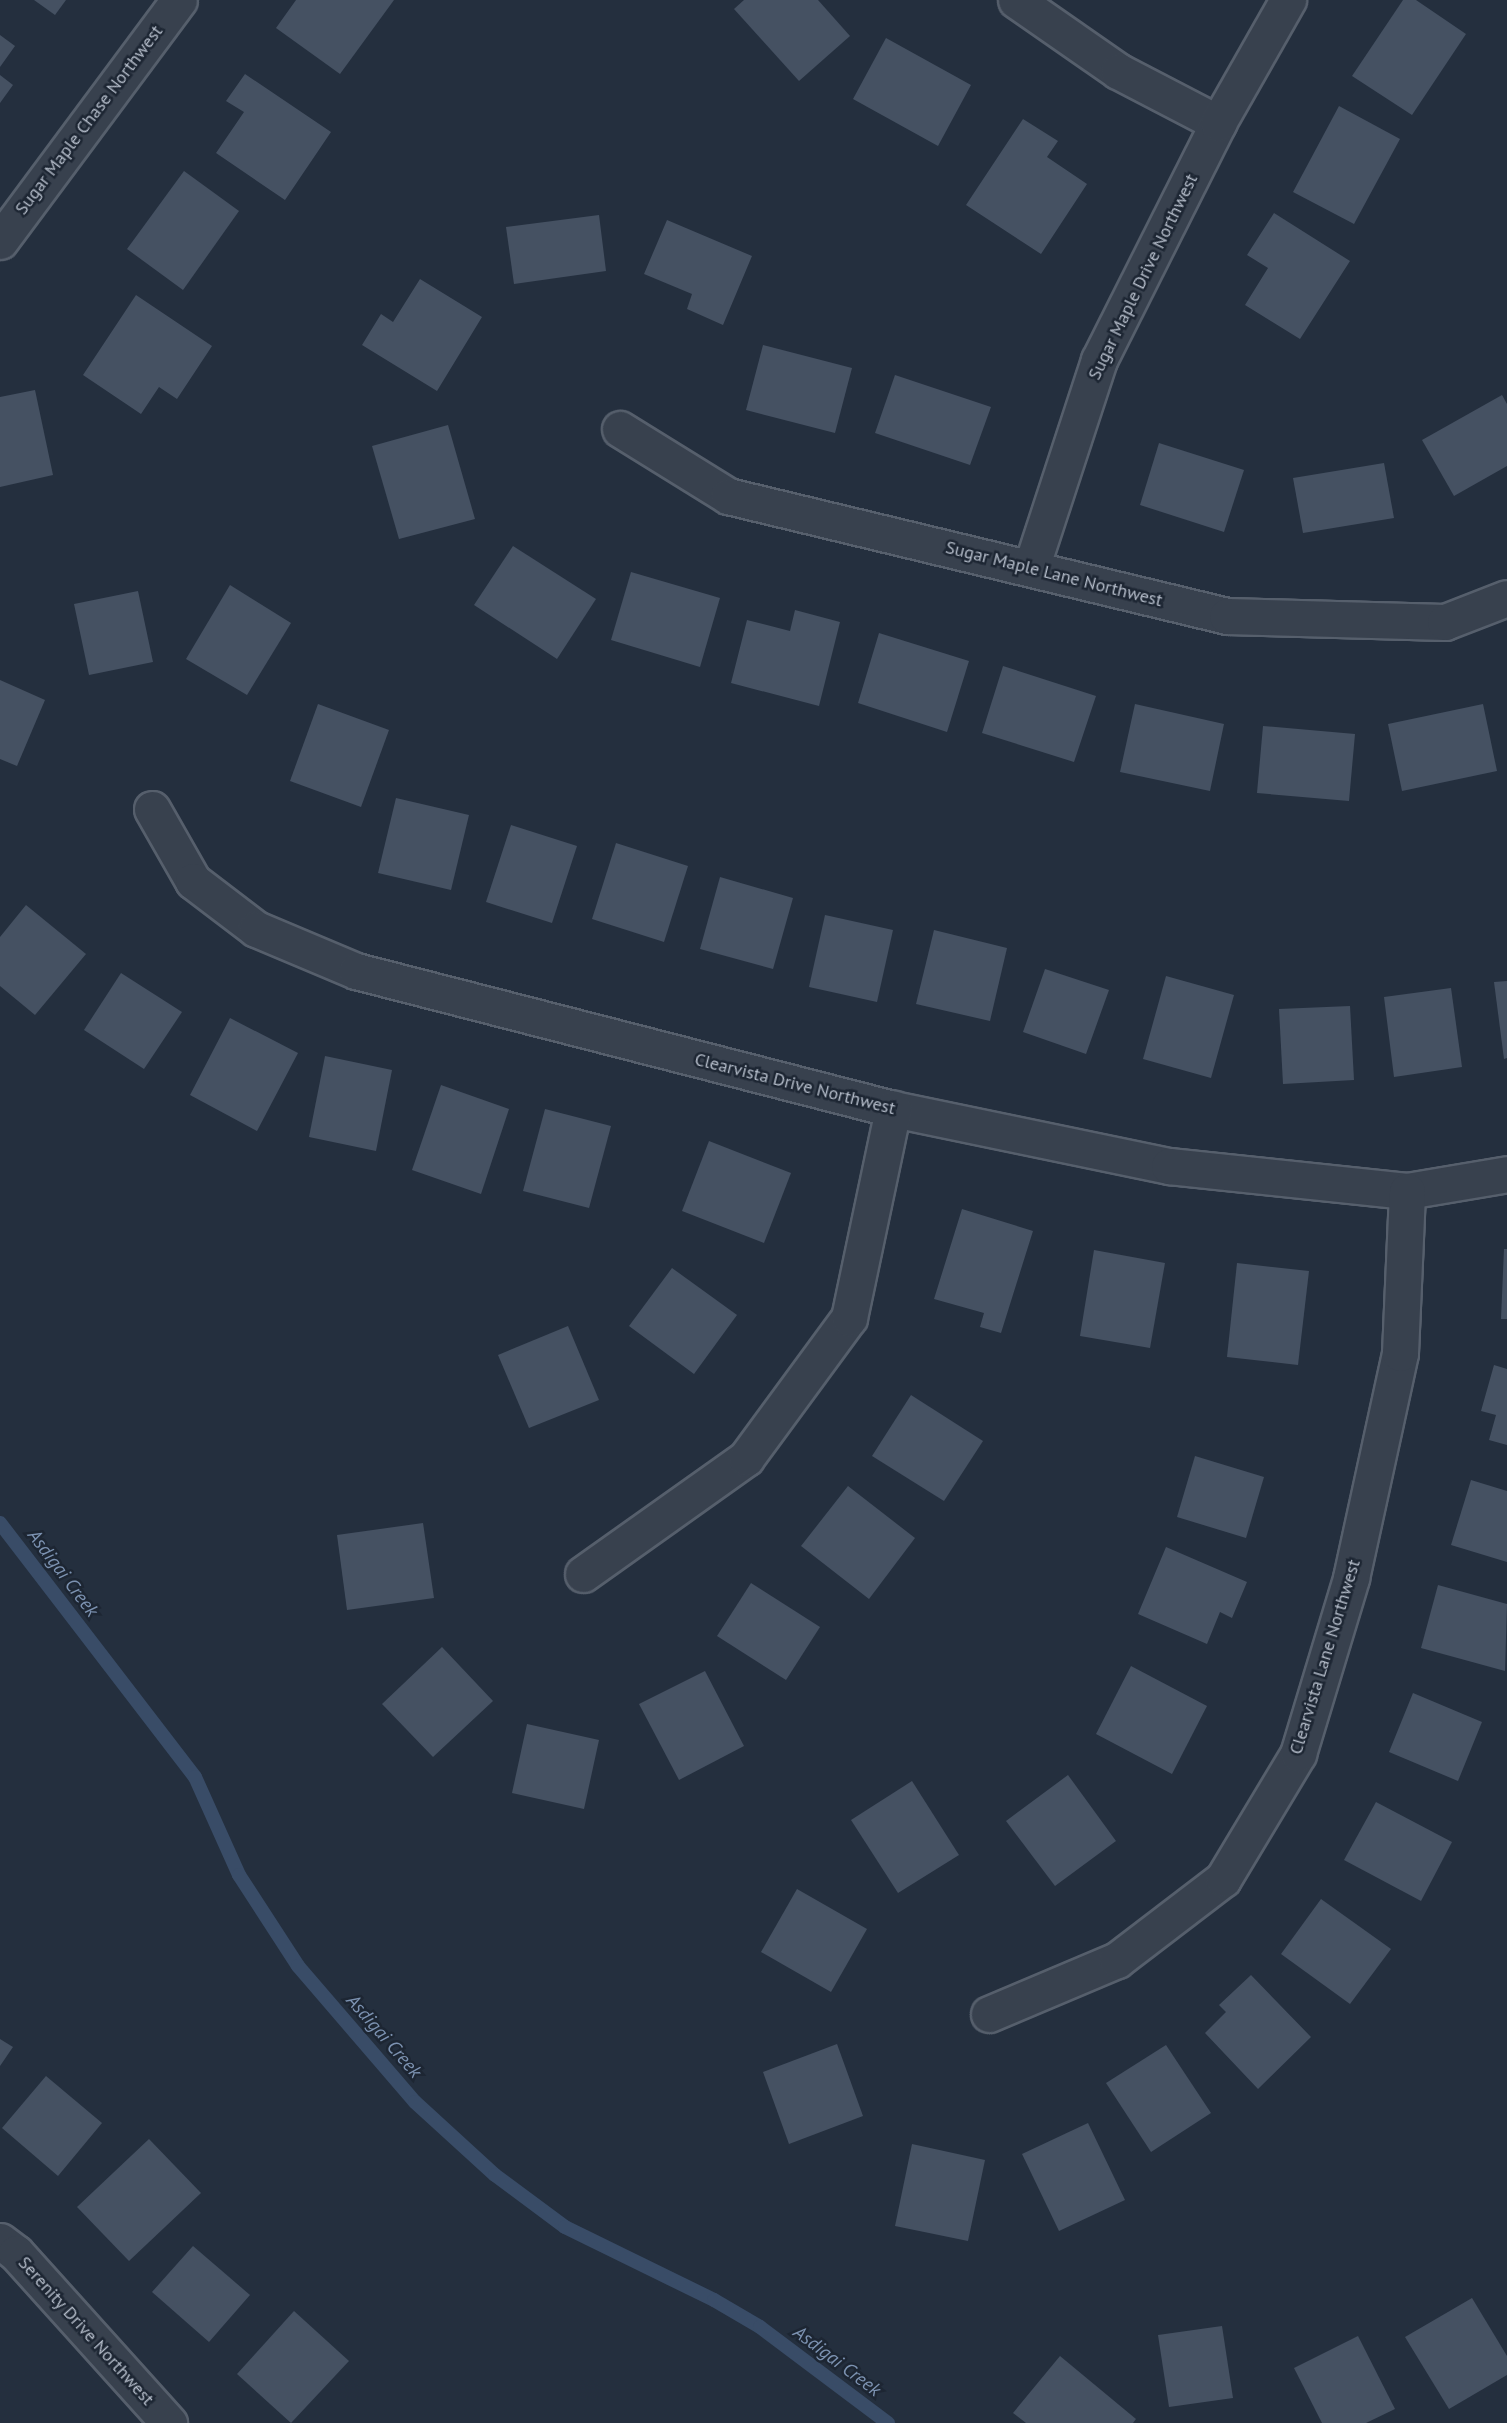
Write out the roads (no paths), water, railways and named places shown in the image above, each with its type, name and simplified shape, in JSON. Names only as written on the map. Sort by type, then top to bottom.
[{"type":"street","name":"Sugar Maple Chase Northwest","points":[[0,241],[179,0]]},
{"type":"street","points":[[1016,0],[1118,71],[1217,123]]},
{"type":"street","name":"Sugar Maple Drive Northwest","points":[[1031,568],[1099,360],[1217,123],[1288,0]]},
{"type":"street","name":"Sugar Maple Lane Northwest","points":[[620,429],[728,496],[1227,617],[1445,622],[1507,598]]},
{"type":"street","name":"Clearvista Drive Northwest","points":[[152,808],[192,881],[256,929],[356,971],[893,1109],[1169,1166],[1406,1191],[1507,1174]]},
{"type":"street","points":[[583,1574],[746,1458],[849,1318],[893,1109]]},
{"type":"street","name":"Clearvista Lane Northwest","points":[[989,2014],[1117,1960],[1223,1879],[1298,1754],[1351,1578],[1400,1353],[1406,1191]]},
{"type":"street","name":"Serenity Drive Northwest","points":[[0,2241],[16,2253],[169,2423]]},
{"type":"waterway","name":"Asdigai Creek","points":[[0,1523],[195,1777],[239,1875],[298,1966],[415,2102],[495,2175],[565,2227],[714,2300],[760,2327],[888,2423]]}]
